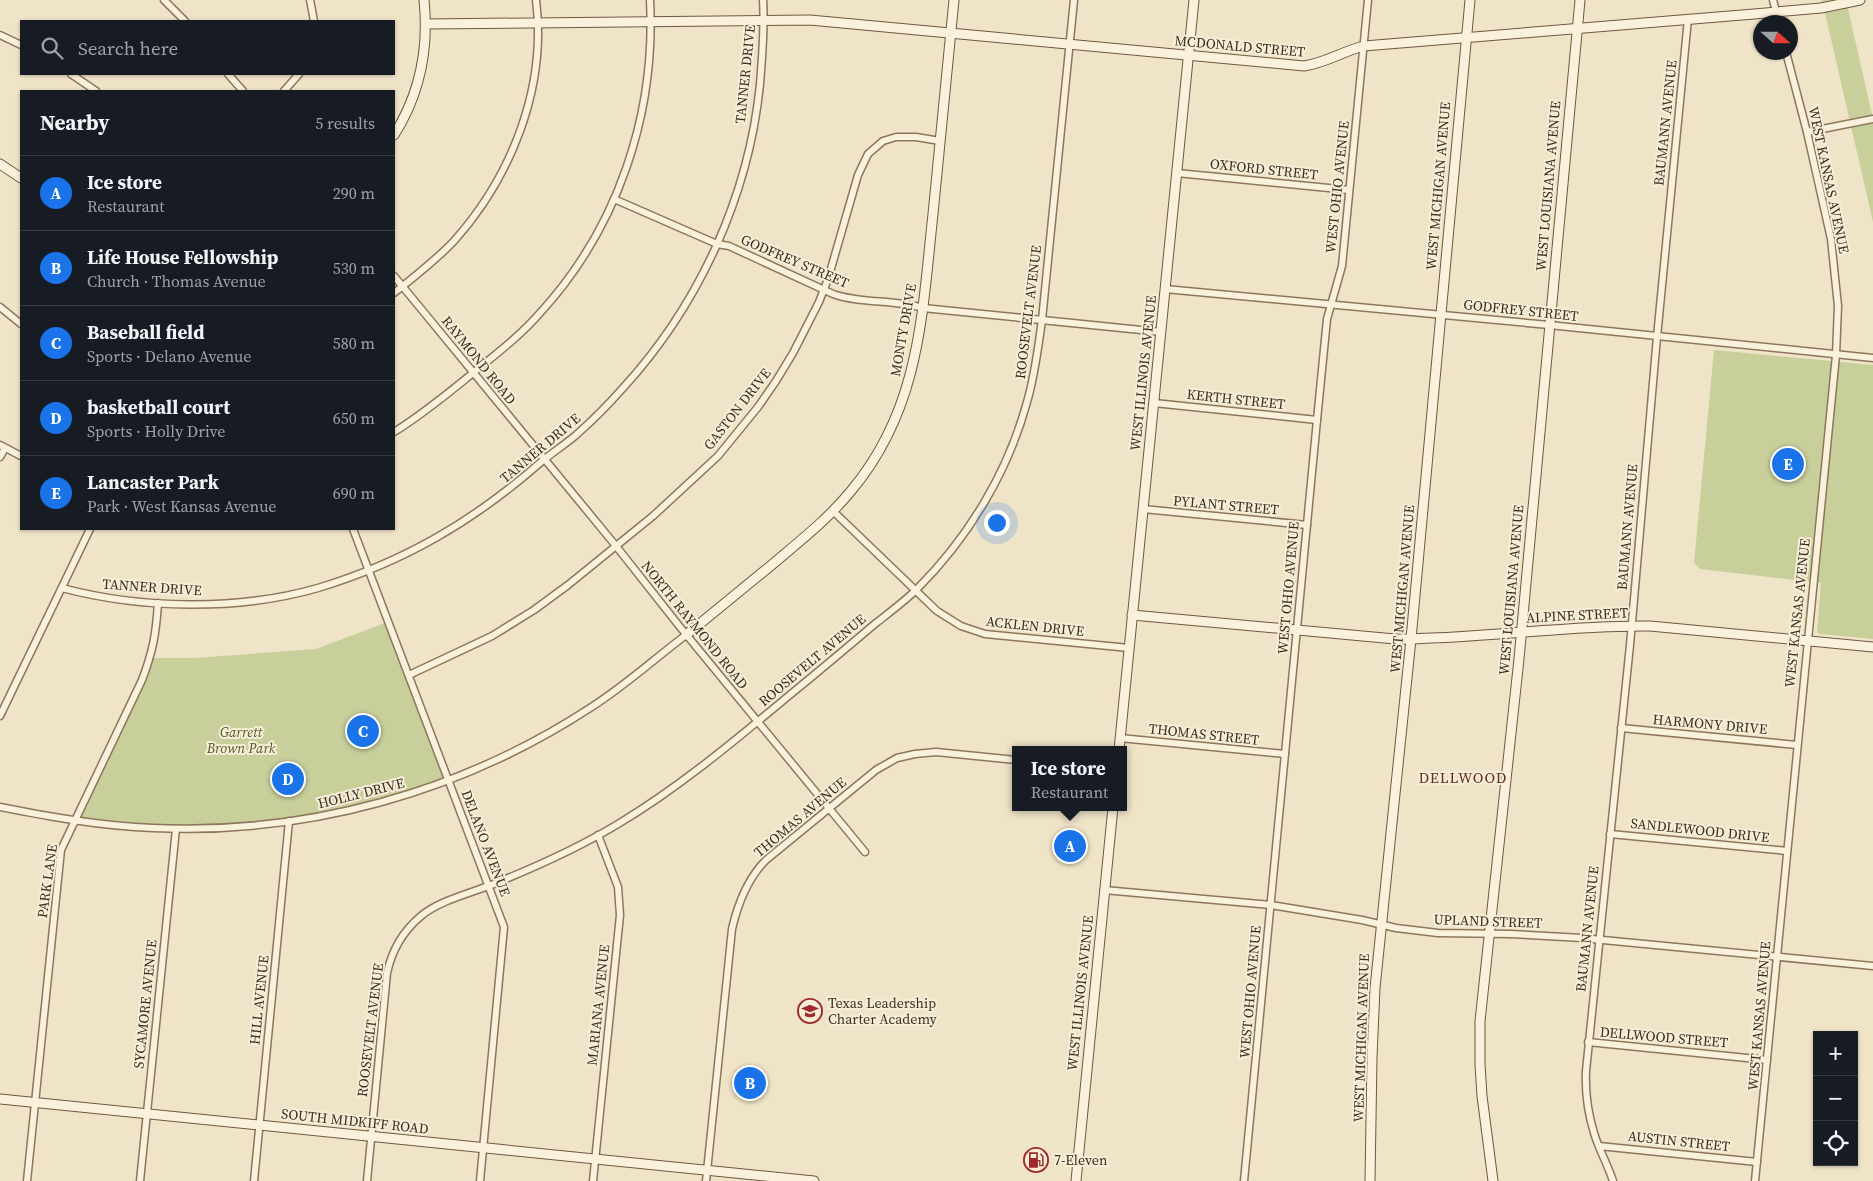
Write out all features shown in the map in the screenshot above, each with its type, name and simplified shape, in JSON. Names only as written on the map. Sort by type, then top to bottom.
[{"type":"street","points":[[164,0],[183,20]]},
{"type":"street","points":[[310,0],[314,20]]},
{"type":"street","points":[[395,133],[413,99],[421,73],[426,24],[424,0]]},
{"type":"street","points":[[395,292],[454,242],[483,204],[504,169],[519,135],[530,100],[537,62],[539,23],[536,0]]},
{"type":"street","points":[[395,431],[431,408],[517,337],[554,297],[590,246],[614,199],[630,157],[642,113],[650,53],[650,0]]},
{"type":"street","name":"TANNER DRIVE","points":[[62,588],[120,600],[213,604],[266,598],[317,588],[368,571],[419,548],[457,526],[498,499],[589,423],[641,366],[681,311],[717,244],[733,205],[748,151],[759,96],[763,49],[763,0]]},
{"type":"street","name":"MONTY DRIVE","points":[[686,635],[834,512],[872,463],[896,418],[908,386],[915,359],[923,308],[954,0]]},
{"type":"street","name":"ROOSEVELT AVENUE","points":[[367,1181],[387,973],[396,946],[412,923],[438,905],[557,857],[598,835],[673,788],[714,758],[916,590],[959,541],[984,504],[1013,445],[1027,403],[1035,367],[1042,320],[1074,0]]},
{"type":"street","name":"WEST ILLINOIS AVENUE","points":[[1119,746],[1194,0]]},
{"type":"street","name":"WEST OHIO AVENUE","points":[[1244,1181],[1327,319],[1342,266],[1368,0]]},
{"type":"street","name":"WEST MICHIGAN AVENUE","points":[[1370,1181],[1373,1012],[1412,639],[1470,0]]},
{"type":"street","name":"WEST LOUISIANA AVENUE","points":[[1493,1181],[1484,1117],[1480,1064],[1480,1021],[1519,659],[1580,0]]},
{"type":"street","points":[[1774,0],[1777,15]]},
{"type":"street","name":"MCDONALD STREET","points":[[426,24],[822,21],[1304,66],[1321,62],[1354,48],[1364,46],[1821,8],[1860,0]]},
{"type":"street","name":"BAUMANN AVENUE","points":[[1613,1181],[1590,1121],[1586,1098],[1586,1071],[1631,625],[1688,19]]},
{"type":"street","points":[[0,35],[20,45]]},
{"type":"street","name":"WEST KANSAS AVENUE","points":[[1755,1181],[1836,355],[1838,306],[1831,239],[1807,132],[1788,60]]},
{"type":"street","points":[[72,75],[95,90]]},
{"type":"street","points":[[229,75],[242,90]]},
{"type":"street","points":[[285,90],[298,75]]},
{"type":"street","points":[[1807,132],[1873,119]]},
{"type":"street","name":"GASTON DRIVE","points":[[409,675],[492,636],[534,610],[677,496],[718,456],[776,381],[803,335],[825,289],[858,174],[868,154],[882,141],[896,137],[916,137],[940,141]]},
{"type":"street","points":[[0,164],[20,177]]},
{"type":"street","name":"OXFORD STREET","points":[[1177,173],[1349,190]]},
{"type":"street","name":"GODFREY STREET","points":[[614,199],[717,244],[729,246],[838,295],[853,299],[1161,332]]},
{"type":"street","name":"RAYMOND ROAD","points":[[395,277],[544,460]]},
{"type":"street","name":"GODFREY STREET","points":[[1165,289],[1440,314],[1873,358]]},
{"type":"street","points":[[0,307],[20,323]]},
{"type":"street","name":"KERTH STREET","points":[[1154,403],[1317,420]]},
{"type":"street","points":[[0,458],[2,447],[20,456]]},
{"type":"street","name":"NORTH RAYMOND ROAD","points":[[544,460],[864,852]]},
{"type":"street","name":"PYLANT STREET","points":[[1143,509],[1307,525]]},
{"type":"street","name":"ACKLEN DRIVE","points":[[834,512],[941,614],[961,626],[974,631],[1129,648]]},
{"type":"street","points":[[0,716],[90,530]]},
{"type":"street","name":"DELANO AVENUE","points":[[352,530],[502,917],[504,933],[480,1181]]},
{"type":"street","name":"PARK LANE","points":[[27,1181],[60,857],[64,841],[142,680],[156,638],[158,603]]},
{"type":"street","name":"ALPINE STREET","points":[[1132,615],[1412,639],[1631,625],[1873,647]]},
{"type":"street","name":"HOLLY DRIVE","points":[[0,807],[59,819],[176,829],[249,826],[289,822],[330,815],[370,805],[449,781],[499,760],[575,718],[635,677],[686,635]]},
{"type":"street","name":"HARMONY DRIVE","points":[[1621,728],[1797,745]]},
{"type":"street","name":"THOMAS STREET","points":[[1120,738],[1285,754]]},
{"type":"street","name":"THOMAS AVENUE","points":[[706,1181],[732,929],[745,889],[764,862],[876,770],[891,761],[910,754],[936,752],[1012,760]]},
{"type":"street","name":"WEST ILLINOIS AVENUE","points":[[1076,1181],[1113,811]]},
{"type":"street","name":"HILL AVENUE","points":[[254,1181],[289,822]]},
{"type":"street","name":"SYCAMORE AVENUE","points":[[140,1181],[176,829]]},
{"type":"street","name":"SANDLEWOOD DRIVE","points":[[1610,834],[1787,851]]},
{"type":"street","name":"MARIANA AVENUE","points":[[593,1181],[620,914],[618,887],[598,835]]},
{"type":"street","name":"UPLAND STREET","points":[[1104,890],[1270,905],[1438,933],[1511,934],[1599,940],[1873,966]]},
{"type":"street","name":"DELLWOOD STREET","points":[[1588,1042],[1767,1060]]},
{"type":"street","name":"SOUTH MIDKIFF ROAD","points":[[0,1099],[814,1181]]},
{"type":"street","name":"AUSTIN STREET","points":[[1599,1146],[1757,1162]]},
{"type":"green space","points":[[1822,0],[1846,0],[1873,119],[1873,222]]},
{"type":"green space","points":[[1714,350],[1873,365],[1873,639],[1820,634],[1817,632],[1821,583],[1700,569],[1694,563]]},
{"type":"green space","name":"Garrett Brown Park","points":[[387,622],[449,781],[423,790],[297,820],[170,829],[74,820],[151,658],[194,658],[316,649]]},
{"type":"place","name":"Lancaster Park","points":[[1788,464]]},
{"type":"place","name":"Baseball field","points":[[363,731]]},
{"type":"place","name":"basketball court","points":[[288,779]]},
{"type":"place","name":"Ice store","points":[[1070,846]]},
{"type":"place","name":"Texas Leadership Charter Academy","points":[[810,1011]]},
{"type":"place","name":"Life House Fellowship","points":[[750,1083]]},
{"type":"place","name":"7-Eleven","points":[[1036,1160]]},
{"type":"district","name":"DELLWOOD","points":[[1463,778]]}]
